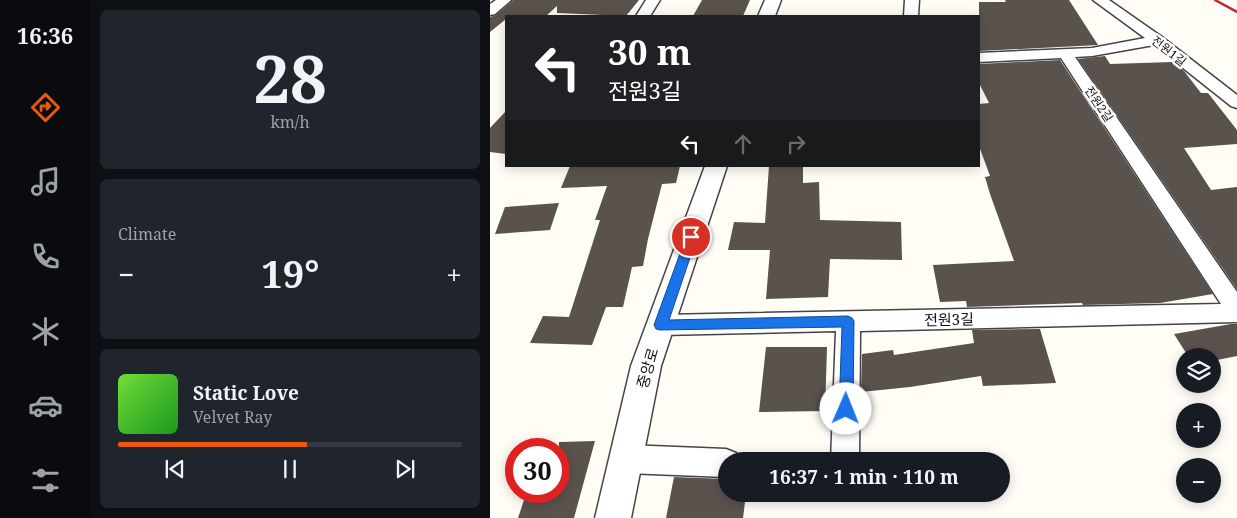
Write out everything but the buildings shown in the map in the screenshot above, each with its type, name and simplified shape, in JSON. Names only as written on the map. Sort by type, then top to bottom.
[{"type":"street","points":[[490,11],[504,0]]},
{"type":"street","points":[[644,15],[653,0]]},
{"type":"street","points":[[767,15],[773,0]]},
{"type":"street","points":[[911,15],[912,0]]},
{"type":"street","name":"전원1길","points":[[1100,0],[1157,40],[1237,103]]},
{"type":"street","points":[[980,58],[1092,52],[1157,40]]},
{"type":"street","name":"전원2길","points":[[1065,53],[1133,155]]},
{"type":"street","name":"전원3길","points":[[1133,155],[1237,311]]},
{"type":"street","name":"중앙로","points":[[613,518],[646,366],[716,167]]},
{"type":"street","name":"전원3길","points":[[660,325],[1237,311]]},
{"type":"street","points":[[845,452],[848,321]]},
{"type":"street","points":[[626,459],[718,463]]},
{"type":"railway","points":[[1215,0],[1237,12]]},
{"type":"route","points":[[691,237],[660,325],[848,321],[846,409]]}]
